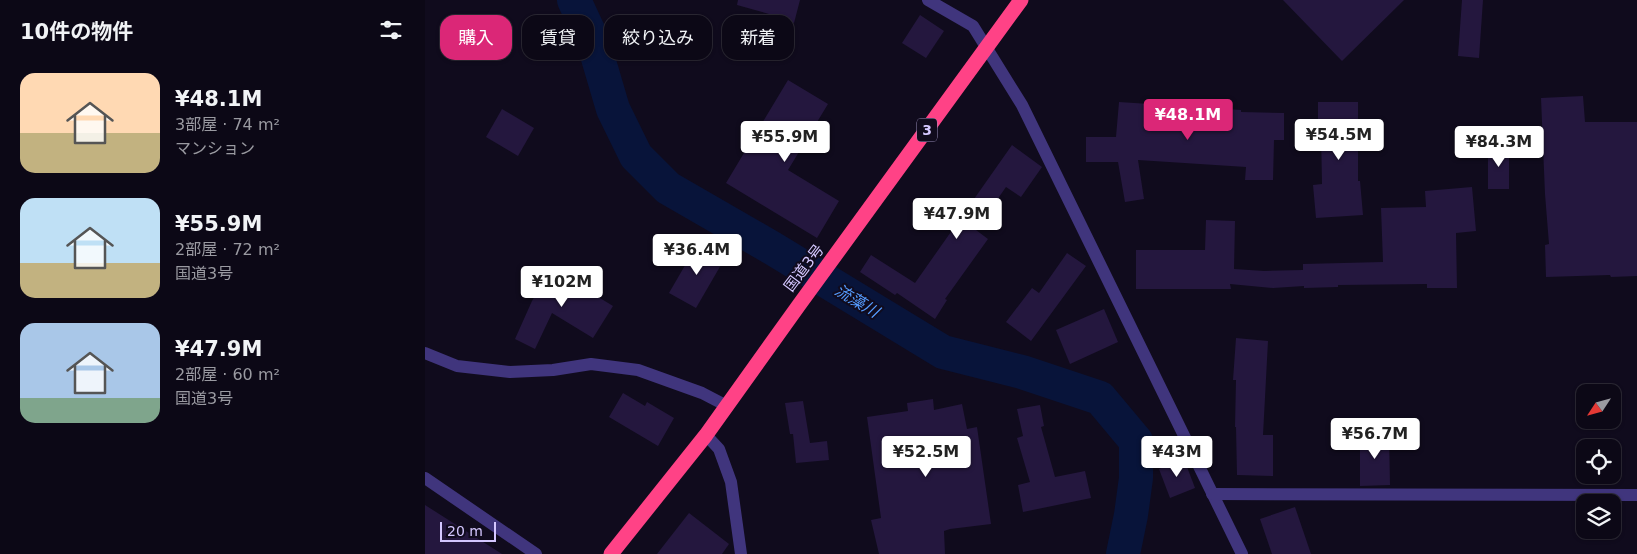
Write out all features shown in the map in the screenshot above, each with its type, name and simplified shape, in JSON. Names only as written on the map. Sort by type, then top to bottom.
[{"type":"highway","name":"国道3号","points":[[611,554],[706,435],[1021,0]]},
{"type":"street","points":[[928,0],[973,26],[1022,105],[1242,554]]},
{"type":"street","points":[[425,354],[457,366],[510,372],[553,370],[591,364],[638,370],[702,394],[727,406]]},
{"type":"street","points":[[706,435],[719,449],[731,482],[741,554]]},
{"type":"street","points":[[425,478],[536,554]]},
{"type":"street","points":[[1212,494],[1637,495]]},
{"type":"building","points":[[738,0],[800,0],[794,23],[794,15],[769,15],[737,5]]},
{"type":"building","points":[[1283,0],[1404,0],[1342,61]]},
{"type":"building","points":[[1462,0],[1483,0],[1479,58],[1458,56]]},
{"type":"building","points":[[920,15],[944,31],[926,58],[902,43]]},
{"type":"building","points":[[788,80],[828,104],[788,170],[839,201],[817,238],[726,183]]},
{"type":"building","points":[[1583,96],[1585,122],[1637,122],[1637,276],[1546,277],[1545,245],[1549,244],[1541,98]]},
{"type":"building","points":[[1119,102],[1241,110],[1241,112],[1284,113],[1284,140],[1274,140],[1273,180],[1245,180],[1246,167],[1138,160],[1144,199],[1125,202],[1118,162],[1086,162],[1086,137],[1116,137]]},
{"type":"building","points":[[1318,102],[1358,102],[1358,181],[1360,181],[1363,215],[1316,218],[1313,185],[1322,184],[1321,132],[1318,132]]},
{"type":"building","points":[[502,109],[534,128],[518,156],[486,137]]},
{"type":"building","points":[[1012,145],[1042,167],[1021,197],[1006,187],[976,230],[988,239],[945,299],[947,300],[935,319],[897,293],[895,295],[860,272],[871,255],[915,283]]},
{"type":"building","points":[[1488,148],[1509,148],[1509,189],[1488,189]]},
{"type":"building","points":[[1472,187],[1476,231],[1456,233],[1457,288],[1427,288],[1427,284],[1273,288],[1230,284],[1231,289],[1136,289],[1136,250],[1205,250],[1206,220],[1235,221],[1234,269],[1264,271],[1303,270],[1303,264],[1383,262],[1381,208],[1426,207],[1425,191]]},
{"type":"building","points":[[698,243],[725,258],[696,308],[669,293]]},
{"type":"building","points":[[1067,253],[1086,266],[1031,341],[1006,322],[1032,288],[1039,293]]},
{"type":"building","points":[[552,267],[613,306],[593,338],[552,313],[535,349],[515,339],[532,301]]},
{"type":"building","points":[[1104,309],[1118,342],[1070,364],[1056,330]]},
{"type":"building","points":[[1236,338],[1268,341],[1263,435],[1273,435],[1273,476],[1237,475],[1236,380],[1233,380]]},
{"type":"building","points":[[623,393],[645,406],[647,402],[674,418],[658,446],[609,417]]},
{"type":"building","points":[[933,399],[934,410],[962,404],[967,429],[977,427],[991,524],[944,531],[945,554],[879,554],[871,520],[881,518],[867,417],[908,411],[907,403]]},
{"type":"building","points":[[803,401],[810,443],[827,441],[829,460],[796,463],[793,434],[790,434],[785,403]]},
{"type":"building","points":[[1040,405],[1044,426],[1041,427],[1055,477],[1085,471],[1091,498],[1023,512],[1018,485],[1030,482],[1017,438],[1023,436],[1017,409]]},
{"type":"building","points":[[1360,435],[1389,435],[1390,485],[1360,486]]},
{"type":"building","points":[[1184,459],[1195,488],[1170,498],[1159,469]]},
{"type":"building","points":[[425,505],[502,554],[425,554]]},
{"type":"building","points":[[1295,507],[1311,554],[1272,554],[1260,519]]},
{"type":"building","points":[[689,513],[729,544],[722,554],[657,554]]},
{"type":"waterway","name":"流藻川","points":[[574,0],[593,41],[613,109],[636,156],[668,188],[772,248],[943,352],[1022,372],[1100,398],[1136,441],[1136,478],[1123,554]]}]
